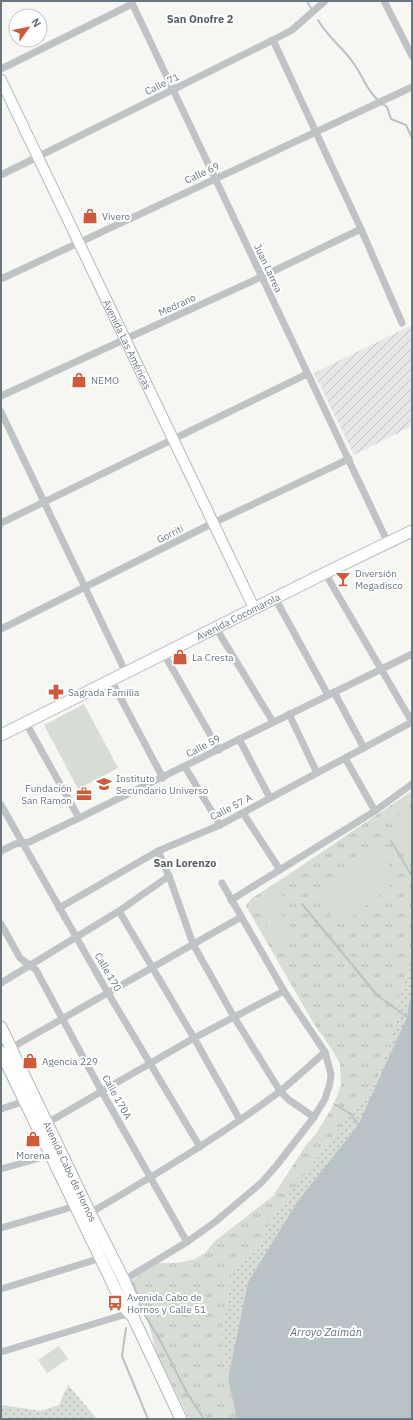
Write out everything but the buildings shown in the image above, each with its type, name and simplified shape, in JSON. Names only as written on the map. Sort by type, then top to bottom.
[{"type":"main road","name":"Avenida Las Américas","points":[[1,80],[254,608]]},
{"type":"main road","name":"Avenida Cocomarola","points":[[2,731],[26,723],[254,608],[412,531]]},
{"type":"main road","name":"Avenida Cabo de Hornos","points":[[1,1027],[6,1050],[25,1101],[50,1154],[84,1208],[124,1280],[133,1300],[133,1316]]},
{"type":"main road","name":"Avenida Cabo de Hornos","points":[[6,1050],[37,1101],[84,1208],[101,1258],[124,1307],[133,1316],[181,1419]]},
{"type":"street","name":"Calle 71","points":[[1,175],[292,30],[325,1]]},
{"type":"street","points":[[384,1],[412,56]]},
{"type":"street","points":[[1,69],[132,3]]},
{"type":"street","name":"Juan Larrea","points":[[132,3],[214,179],[388,543]]},
{"type":"street","points":[[273,40],[402,323]]},
{"type":"street","name":"Calle 69","points":[[1,279],[412,87]]},
{"type":"street","name":"Medrano","points":[[1,396],[261,277],[360,229]]},
{"type":"street","points":[[1,523],[307,374]]},
{"type":"street","points":[[1,412],[43,503],[126,673]]},
{"type":"street","name":"Gorriti","points":[[1,629],[214,523],[349,459]]},
{"type":"street","points":[[325,573],[412,722]]},
{"type":"street","points":[[275,598],[364,748]]},
{"type":"street","points":[[216,628],[273,722]]},
{"type":"street","points":[[164,654],[219,750]]},
{"type":"street","name":"Calle 59","points":[[1,851],[15,844],[29,842],[163,778],[381,668],[412,654]]},
{"type":"street","points":[[111,680],[163,778]]},
{"type":"street","points":[[289,714],[317,773]]},
{"type":"street","name":"Calle 57 A","points":[[59,908],[158,851],[220,825],[412,722]]},
{"type":"street","points":[[26,723],[79,818]]},
{"type":"street","points":[[239,739],[270,798]]},
{"type":"street","points":[[345,758],[375,811]]},
{"type":"street","points":[[185,767],[220,825]]},
{"type":"street","points":[[231,900],[375,811],[412,784]]},
{"type":"street","name":"Calle 170","points":[[1,805],[108,993],[200,1147]]},
{"type":"street","points":[[242,813],[280,870]]},
{"type":"street","points":[[158,851],[169,876],[193,944],[234,1017],[280,1091],[289,1100],[314,1117]]},
{"type":"street","points":[[1,983],[119,911],[169,876]]},
{"type":"street","points":[[124,1280],[187,1242],[215,1222],[261,1183],[277,1165],[314,1117],[325,1099],[330,1083],[331,1074],[325,1052],[284,991],[222,883]]},
{"type":"street","points":[[119,911],[194,1038],[240,1120]]},
{"type":"street","points":[[6,1050],[63,1020],[241,917]]},
{"type":"street","name":"Calle 170A","points":[[1,924],[20,958],[36,970],[102,1092],[187,1242]]},
{"type":"street","points":[[47,1123],[194,1038],[284,991]]},
{"type":"street","points":[[1,1228],[84,1208],[151,1178],[240,1120],[280,1091],[325,1052]]},
{"type":"street","points":[[1,1109],[25,1101],[29,1104],[37,1101]]},
{"type":"street","points":[[1,1169],[50,1154]]},
{"type":"street","points":[[1,1289],[101,1258]]},
{"type":"street","points":[[1,1352],[123,1315],[133,1316]]},
{"type":"shaded area","points":[[412,325],[412,426],[354,455],[314,373]]},
{"type":"green space","points":[[84,704],[118,768],[78,789],[44,725]]},
{"type":"green space","points":[[412,791],[412,963],[397,1003],[399,1012],[377,1080],[277,1210],[258,1250],[233,1268],[221,1338],[226,1357],[226,1371],[239,1419],[189,1419],[156,1352],[146,1312],[129,1282],[158,1263],[177,1263],[195,1259],[206,1252],[215,1241],[273,1196],[306,1145],[316,1134],[334,1104],[341,1085],[340,1064],[333,1051],[314,1024],[246,906],[252,898]]},
{"type":"green space","points":[[412,807],[412,853],[410,854],[389,821]]},
{"type":"green space","points":[[374,847],[400,878],[341,926],[315,896]]},
{"type":"green space","points":[[278,890],[287,903],[263,918],[255,905]]},
{"type":"green space","points":[[281,913],[286,923],[271,932],[265,923]]},
{"type":"green space","points":[[291,926],[297,936],[281,946],[275,936]]},
{"type":"green space","points":[[412,963],[412,995],[409,1002],[407,1017],[358,1125],[297,1202],[248,1282],[228,1378],[226,1371],[226,1357],[221,1338],[233,1268],[258,1250],[277,1210],[377,1080],[399,1012],[397,1003]]},
{"type":"green space","points":[[59,1346],[68,1359],[47,1373],[38,1360]]},
{"type":"green space","points":[[68,1385],[97,1419],[1,1419],[1,1405],[41,1411],[59,1405]]},
{"type":"water","name":"Arroyo Zaimán","points":[[412,995],[412,1419],[237,1419],[228,1378],[248,1282],[297,1202],[358,1125],[407,1017],[409,1002]]},
{"type":"waterway","points":[[307,1],[312,10]]},
{"type":"waterway","points":[[318,20],[322,27],[350,58],[370,92],[378,100]]},
{"type":"waterway","points":[[381,103],[387,107],[391,119],[406,125],[412,138]]},
{"type":"waterway","points":[[391,841],[412,876]]},
{"type":"waterway","points":[[302,904],[377,995],[407,1017]]},
{"type":"waterway","points":[[334,1104],[351,1114],[358,1125]]},
{"type":"waterway","points":[[133,1283],[143,1312],[160,1340],[186,1391],[204,1419]]},
{"type":"waterway","points":[[126,1328],[122,1356],[148,1419]]},
{"type":"place","name":"Vivero","points":[[90,216]]},
{"type":"place","name":"NEMO","points":[[79,380]]},
{"type":"place","name":"Diversión Megadisco","points":[[343,579]]},
{"type":"place","name":"La Cresta","points":[[180,657]]},
{"type":"place","name":"Sagrada Familia","points":[[56,692]]},
{"type":"place","name":"Instituto Secundario Universo","points":[[104,784]]},
{"type":"place","name":"Fundación San Ramon","points":[[84,794]]},
{"type":"place","name":"Agencia 229","points":[[30,1061]]},
{"type":"place","name":"Morena","points":[[33,1139]]},
{"type":"place","name":"Avenida Cabo de Hornos y Calle 51","points":[[115,1303]]},
{"type":"district","name":"San Onofre 2","points":[[200,19]]},
{"type":"district","name":"San Lorenzo","points":[[185,863]]}]
